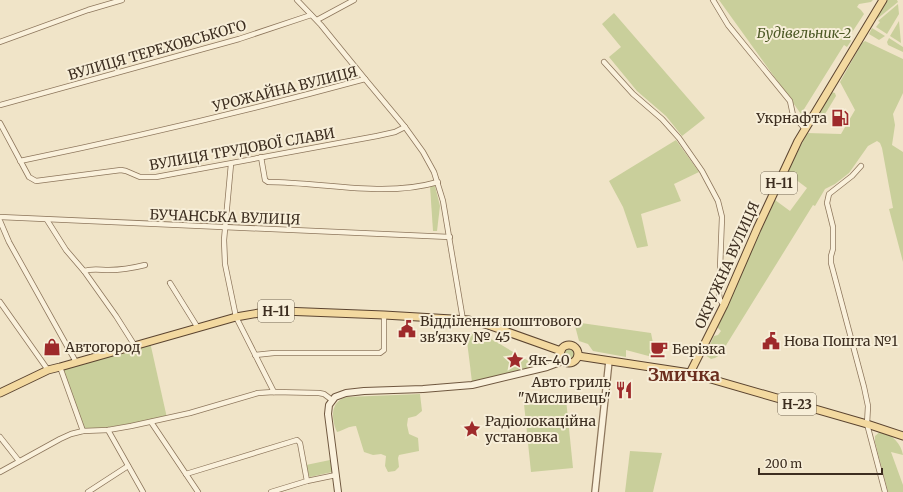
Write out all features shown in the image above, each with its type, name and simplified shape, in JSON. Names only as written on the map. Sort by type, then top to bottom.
[{"type":"main road","name":"ОКРУЖНА ВУЛИЦЯ","points":[[690,373],[724,305],[798,141],[883,0]]},
{"type":"main road","name":"Н-11","points":[[0,393],[48,370],[236,317],[275,311],[384,315],[463,320],[488,325],[561,351],[563,347],[572,345],[578,351],[578,356]]},
{"type":"main road","points":[[561,351],[560,356],[563,361]]},
{"type":"main road","points":[[338,492],[328,414],[332,400],[338,395],[346,393],[472,385],[547,367],[563,361],[572,362],[576,360],[578,356],[690,373]]},
{"type":"main road","name":"Н-23","points":[[690,373],[867,424],[903,436]]},
{"type":"street","points":[[0,42],[88,10],[122,0]]},
{"type":"street","points":[[297,0],[317,20],[365,79]]},
{"type":"street","points":[[317,20],[354,0]]},
{"type":"street","points":[[712,0],[728,25],[790,101],[793,115],[805,129]]},
{"type":"street","name":"ВУЛИЦЯ ТЕРЕХОВСЬКОГО","points":[[0,105],[232,40],[311,15]]},
{"type":"street","points":[[604,62],[633,94],[662,119],[679,138],[702,171],[718,201],[722,217],[719,294],[720,300],[724,305]]},
{"type":"street","name":"УРОЖАЙНА ВУЛИЦЯ","points":[[20,162],[274,104],[365,79],[405,127],[429,162],[438,182],[450,237],[463,320]]},
{"type":"street","points":[[0,122],[20,162]]},
{"type":"street","name":"ВУЛИЦЯ ТРУДОВОЇ СЛАВИ","points":[[20,162],[29,177],[34,181],[122,170],[137,176],[149,178],[388,134],[405,127]]},
{"type":"street","points":[[261,157],[265,180],[268,182],[404,189],[438,182]]},
{"type":"street","points":[[231,164],[225,228],[224,264],[236,317],[274,392]]},
{"type":"street","points":[[861,166],[852,176],[829,194],[826,203],[833,227],[833,249],[831,263],[864,387],[868,406],[867,424],[885,492]]},
{"type":"street","name":"БУЧАНСЬКА ВУЛИЦЯ","points":[[0,217],[450,237]]},
{"type":"street","points":[[0,220],[9,242],[76,362]]},
{"type":"street","points":[[47,220],[66,250],[84,271],[136,346]]},
{"type":"street","points":[[84,271],[91,269],[109,270],[130,268],[144,265]]},
{"type":"street","points":[[170,283],[198,328]]},
{"type":"street","points":[[0,302],[48,370]]},
{"type":"street","points":[[255,356],[274,353],[380,353],[384,350],[384,315]]},
{"type":"street","points":[[595,492],[609,361]]},
{"type":"street","points":[[60,367],[83,432]]},
{"type":"street","points":[[0,472],[60,439],[83,432],[131,426],[190,413],[255,394],[274,392],[319,393],[324,394],[332,400]]},
{"type":"street","points":[[151,422],[198,492]]},
{"type":"street","points":[[108,430],[143,492]]},
{"type":"street","points":[[0,437],[19,461]]},
{"type":"street","points":[[186,474],[297,440],[300,443],[307,481]]},
{"type":"street","points":[[88,492],[128,466]]},
{"type":"street","points":[[271,492],[307,481],[336,475]]},
{"type":"green space","name":"Будівельник-2","points":[[719,0],[873,0],[871,2],[859,4],[857,7],[864,14],[849,37],[851,41],[847,47],[844,45],[801,114]]},
{"type":"green space","points":[[885,0],[897,0],[898,2],[877,19],[876,17]]},
{"type":"green space","points":[[898,4],[899,14],[887,34],[876,27],[880,22],[878,21]]},
{"type":"green space","points":[[614,13],[705,118],[682,136],[666,116],[637,91],[609,57],[621,47],[602,24]]},
{"type":"green space","points":[[899,21],[901,43],[890,36]]},
{"type":"green space","points":[[872,28],[885,36],[879,40],[869,34]]},
{"type":"green space","points":[[889,38],[903,47],[903,52],[888,45],[887,42]]},
{"type":"green space","points":[[865,41],[903,59],[903,93],[893,114],[895,125],[892,145],[903,152],[903,262],[889,209],[893,208],[882,148],[880,143],[877,141],[868,146],[849,173],[835,184],[825,189],[815,206],[813,205],[720,355],[711,359],[705,355],[714,336],[718,335],[721,331],[717,327],[775,200],[790,211],[807,188],[787,173],[807,133],[841,134],[855,110],[840,82],[862,43]]},
{"type":"green space","points":[[831,92],[835,93],[836,96],[822,119],[818,120],[816,118]]},
{"type":"green space","points":[[676,140],[699,172],[674,184],[681,201],[641,214],[648,246],[637,248],[623,207],[609,181]]},
{"type":"green space","points":[[430,186],[435,186],[440,206],[437,231],[433,231]]},
{"type":"green space","points":[[574,322],[651,333],[656,358],[626,350],[626,357],[593,351],[588,344],[579,341]]},
{"type":"green space","points":[[466,333],[481,333],[533,365],[472,382]]},
{"type":"green space","points":[[150,342],[167,418],[83,431],[60,367]]},
{"type":"green space","points":[[569,348],[573,350],[575,354],[573,358],[569,360],[565,358],[563,354],[565,350]]},
{"type":"green space","points":[[420,394],[422,411],[416,416],[408,418],[407,425],[409,434],[418,438],[419,451],[399,455],[399,467],[395,471],[388,472],[385,466],[386,456],[381,454],[373,455],[364,452],[356,426],[337,432],[333,411],[337,402],[341,399],[347,397]]},
{"type":"green space","points":[[566,399],[573,468],[531,472],[524,404]]},
{"type":"green space","points":[[881,431],[895,440],[902,451],[903,455],[891,452],[903,485],[903,492],[888,492],[875,442],[875,436]]},
{"type":"green space","points":[[630,451],[662,453],[653,492],[625,492]]},
{"type":"green space","points":[[330,460],[332,472],[309,476],[306,465]]},
{"type":"place","name":"Укрнафта","points":[[840,118]]},
{"type":"place","name":"Відділення поштового зв'язку № 45","points":[[407,329]]},
{"type":"place","name":"Нова Пошта №1","points":[[771,341]]},
{"type":"place","name":"Автогород","points":[[52,347]]},
{"type":"place","name":"Берізка","points":[[659,349]]},
{"type":"place","name":"Як-40","points":[[515,360]]},
{"type":"place","name":"Авто гриль \"Мисливець\"","points":[[624,390]]},
{"type":"place","name":"Радіолокаційна установка","points":[[472,429]]},
{"type":"district","name":"Змичка","points":[[684,374]]}]
